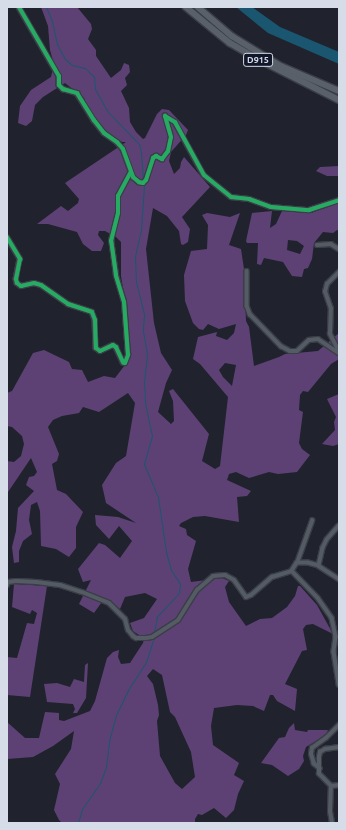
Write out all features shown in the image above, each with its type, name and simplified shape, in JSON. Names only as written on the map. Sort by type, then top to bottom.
[{"type":"highway","name":"D915","points":[[186,7],[230,43],[258,59],[339,100]]},
{"type":"highway","name":"D915","points":[[198,7],[232,36],[263,55],[282,66],[339,91]]},
{"type":"street","points":[[19,7],[59,76],[59,85],[63,89],[77,93],[84,102],[88,114],[97,125],[123,149],[131,172],[136,180],[143,183],[146,180],[153,158],[156,156],[162,158],[168,151],[171,137],[165,116],[175,122],[204,175],[231,197],[249,199],[271,207],[310,210],[339,200]]},
{"type":"street","points":[[7,237],[20,258],[16,279],[17,283],[21,286],[34,283],[41,285],[68,304],[92,312],[95,320],[96,348],[101,351],[113,345],[118,349],[123,362],[125,363],[128,355],[124,302],[116,274],[111,241],[118,213],[118,196],[131,172]]},
{"type":"street","points":[[317,245],[331,244],[339,249]]},
{"type":"street","points":[[247,272],[247,306],[250,314],[281,346],[290,351],[297,351],[309,340],[318,339],[339,353]]},
{"type":"street","points":[[339,272],[327,284],[324,292],[331,309],[330,334],[339,353]]},
{"type":"street","points":[[7,584],[8,582],[16,581],[36,582],[60,585],[82,592],[109,603],[125,619],[128,630],[136,638],[152,637],[178,620],[197,590],[213,576],[225,575],[234,580],[246,597],[251,595],[272,577],[292,571],[297,563],[312,521]]},
{"type":"street","points":[[319,566],[327,540],[339,526]]},
{"type":"street","points":[[297,563],[308,563],[319,566],[339,579]]},
{"type":"street","points":[[292,571],[318,598],[332,618],[336,637],[334,652],[339,685]]},
{"type":"street","points":[[320,770],[314,764],[311,754],[312,748],[326,738],[339,725]]},
{"type":"street","points":[[332,823],[330,812],[331,786],[321,776],[318,756],[320,752],[325,749],[339,747]]},
{"type":"street","points":[[331,786],[339,785]]},
{"type":"shaded area","points":[[41,7],[77,7],[91,24],[92,29],[88,39],[96,50],[96,56],[111,78],[121,70],[124,63],[129,65],[130,72],[125,78],[127,85],[121,91],[129,108],[130,122],[136,132],[143,139],[145,138],[157,114],[162,109],[169,110],[188,130],[186,135],[171,152],[169,161],[174,174],[180,168],[184,157],[210,187],[182,217],[190,229],[188,242],[183,245],[181,244],[179,231],[167,216],[153,208],[146,249],[154,323],[161,353],[172,370],[166,383],[158,412],[171,424],[174,421],[173,401],[169,391],[173,389],[209,434],[202,461],[215,469],[220,466],[228,397],[200,364],[193,359],[198,337],[217,332],[216,336],[227,340],[234,333],[236,324],[219,329],[208,324],[203,330],[199,329],[193,323],[185,301],[184,275],[191,251],[207,249],[208,225],[202,215],[207,213],[230,217],[240,213],[229,245],[241,249],[244,269],[246,321],[249,327],[254,366],[285,354],[318,351],[339,333],[339,359],[331,364],[308,392],[303,391],[300,395],[299,410],[303,412],[299,443],[302,449],[310,455],[297,472],[278,474],[269,472],[249,478],[236,472],[229,474],[227,480],[251,491],[247,496],[237,497],[239,522],[205,516],[193,517],[181,523],[179,526],[186,529],[187,535],[196,541],[188,569],[191,582],[222,578],[229,581],[225,587],[229,602],[246,626],[260,619],[272,618],[287,607],[295,596],[298,586],[300,586],[317,605],[333,634],[313,624],[306,625],[303,629],[307,650],[302,651],[285,684],[297,689],[295,711],[277,701],[273,695],[270,695],[264,711],[253,706],[237,705],[214,708],[211,726],[213,745],[239,763],[234,775],[244,781],[238,794],[234,810],[226,818],[214,808],[202,815],[198,814],[195,819],[195,823],[62,823],[54,810],[60,784],[55,774],[71,749],[74,731],[53,746],[33,757],[7,759],[7,722],[25,738],[39,738],[45,712],[59,713],[59,720],[64,721],[90,711],[95,701],[107,658],[113,652],[119,650],[118,657],[121,664],[130,663],[143,643],[145,635],[139,635],[133,631],[130,623],[144,618],[157,599],[145,593],[125,597],[120,609],[109,600],[104,599],[94,613],[79,604],[91,580],[83,582],[78,569],[99,543],[105,545],[120,558],[132,541],[119,526],[109,539],[96,525],[95,515],[118,517],[136,523],[106,503],[102,485],[116,463],[126,456],[135,403],[128,393],[99,412],[83,407],[79,413],[62,416],[53,420],[48,427],[59,454],[57,461],[52,464],[57,490],[66,494],[83,512],[76,527],[76,548],[69,557],[56,549],[41,546],[40,511],[37,502],[31,505],[29,520],[32,534],[23,541],[19,551],[19,562],[14,563],[12,547],[16,531],[18,508],[34,491],[26,485],[29,477],[34,476],[37,472],[31,458],[8,492],[7,491],[7,461],[14,462],[21,456],[24,444],[22,436],[12,427],[7,426],[7,393],[12,391],[33,353],[44,350],[69,362],[72,369],[82,370],[88,382],[104,376],[115,378],[131,357],[127,312],[121,276],[121,242],[116,237],[105,231],[99,231],[98,235],[104,243],[101,251],[92,251],[83,244],[77,232],[48,224],[37,224],[61,206],[68,211],[78,203],[79,199],[65,183],[126,142],[122,142],[106,132],[89,111],[84,98],[65,83],[43,97],[35,105],[32,121],[26,126],[18,123],[20,106],[31,90],[51,77],[54,64],[50,50],[48,26]],"holes":[[[225,363],[236,365],[232,386],[223,377],[219,370]],[[153,669],[162,675],[170,712],[175,717],[191,752],[195,777],[182,789],[175,783],[160,756],[157,721],[159,715],[158,705],[153,684],[147,676]]]},
{"type":"shaded area","points":[[339,166],[339,176],[327,176],[316,171],[320,167]]},
{"type":"shaded area","points":[[339,203],[339,231],[337,230],[333,233],[323,232],[314,243],[312,259],[308,268],[304,269],[302,277],[292,276],[283,262],[264,258],[261,265],[257,264],[258,243],[247,243],[246,241],[252,213],[272,211],[270,228],[276,224],[282,211],[311,213]],"holes":[[[288,240],[297,241],[304,246],[300,254],[287,250]]]},
{"type":"shaded area","points":[[339,394],[339,444],[333,446],[322,444],[335,430],[334,422],[336,417],[327,399]]},
{"type":"shaded area","points":[[14,584],[47,586],[30,697],[7,695],[7,657],[17,658],[27,623],[34,624],[37,613],[32,610],[30,614],[12,607]]},
{"type":"shaded area","points":[[88,663],[86,698],[77,713],[73,713],[75,709],[73,704],[47,702],[44,684],[57,683],[70,687],[74,679],[84,682],[85,665]]},
{"type":"shaded area","points":[[294,723],[295,730],[307,732],[308,730],[328,730],[326,735],[306,747],[303,756],[304,761],[299,769],[288,776],[272,765],[261,763],[279,738],[285,737],[289,728]]},
{"type":"water","points":[[236,7],[252,7],[280,27],[339,52],[339,64],[268,33]]},
{"type":"waterway","points":[[46,7],[52,21],[57,44],[65,59],[72,65],[85,68],[94,77],[95,89],[108,112],[139,144],[143,178]]},
{"type":"waterway","points":[[144,186],[141,230],[135,256],[136,282],[144,315],[143,331],[147,354],[144,381],[145,403],[152,436],[144,464],[158,497],[166,552],[171,570],[180,584],[179,593],[157,617],[154,632]]},
{"type":"waterway","points":[[78,823],[82,809],[100,783],[106,767],[109,741],[116,715],[128,690],[146,662],[153,640]]},
{"type":"cycle path","points":[[19,7],[59,76],[59,85],[63,89],[77,93],[104,133],[117,142],[123,149],[133,177],[139,182],[143,183],[146,180],[153,158],[156,156],[162,159],[168,151],[171,137],[165,116],[175,122],[204,175],[231,197],[249,199],[271,207],[309,210],[339,200]]},
{"type":"cycle path","points":[[7,237],[20,259],[16,279],[17,283],[21,286],[34,283],[41,285],[68,304],[92,312],[95,320],[96,348],[100,351],[113,345],[116,347],[123,362],[125,363],[128,355],[124,302],[116,275],[111,241],[118,213],[118,196],[131,172]]}]
